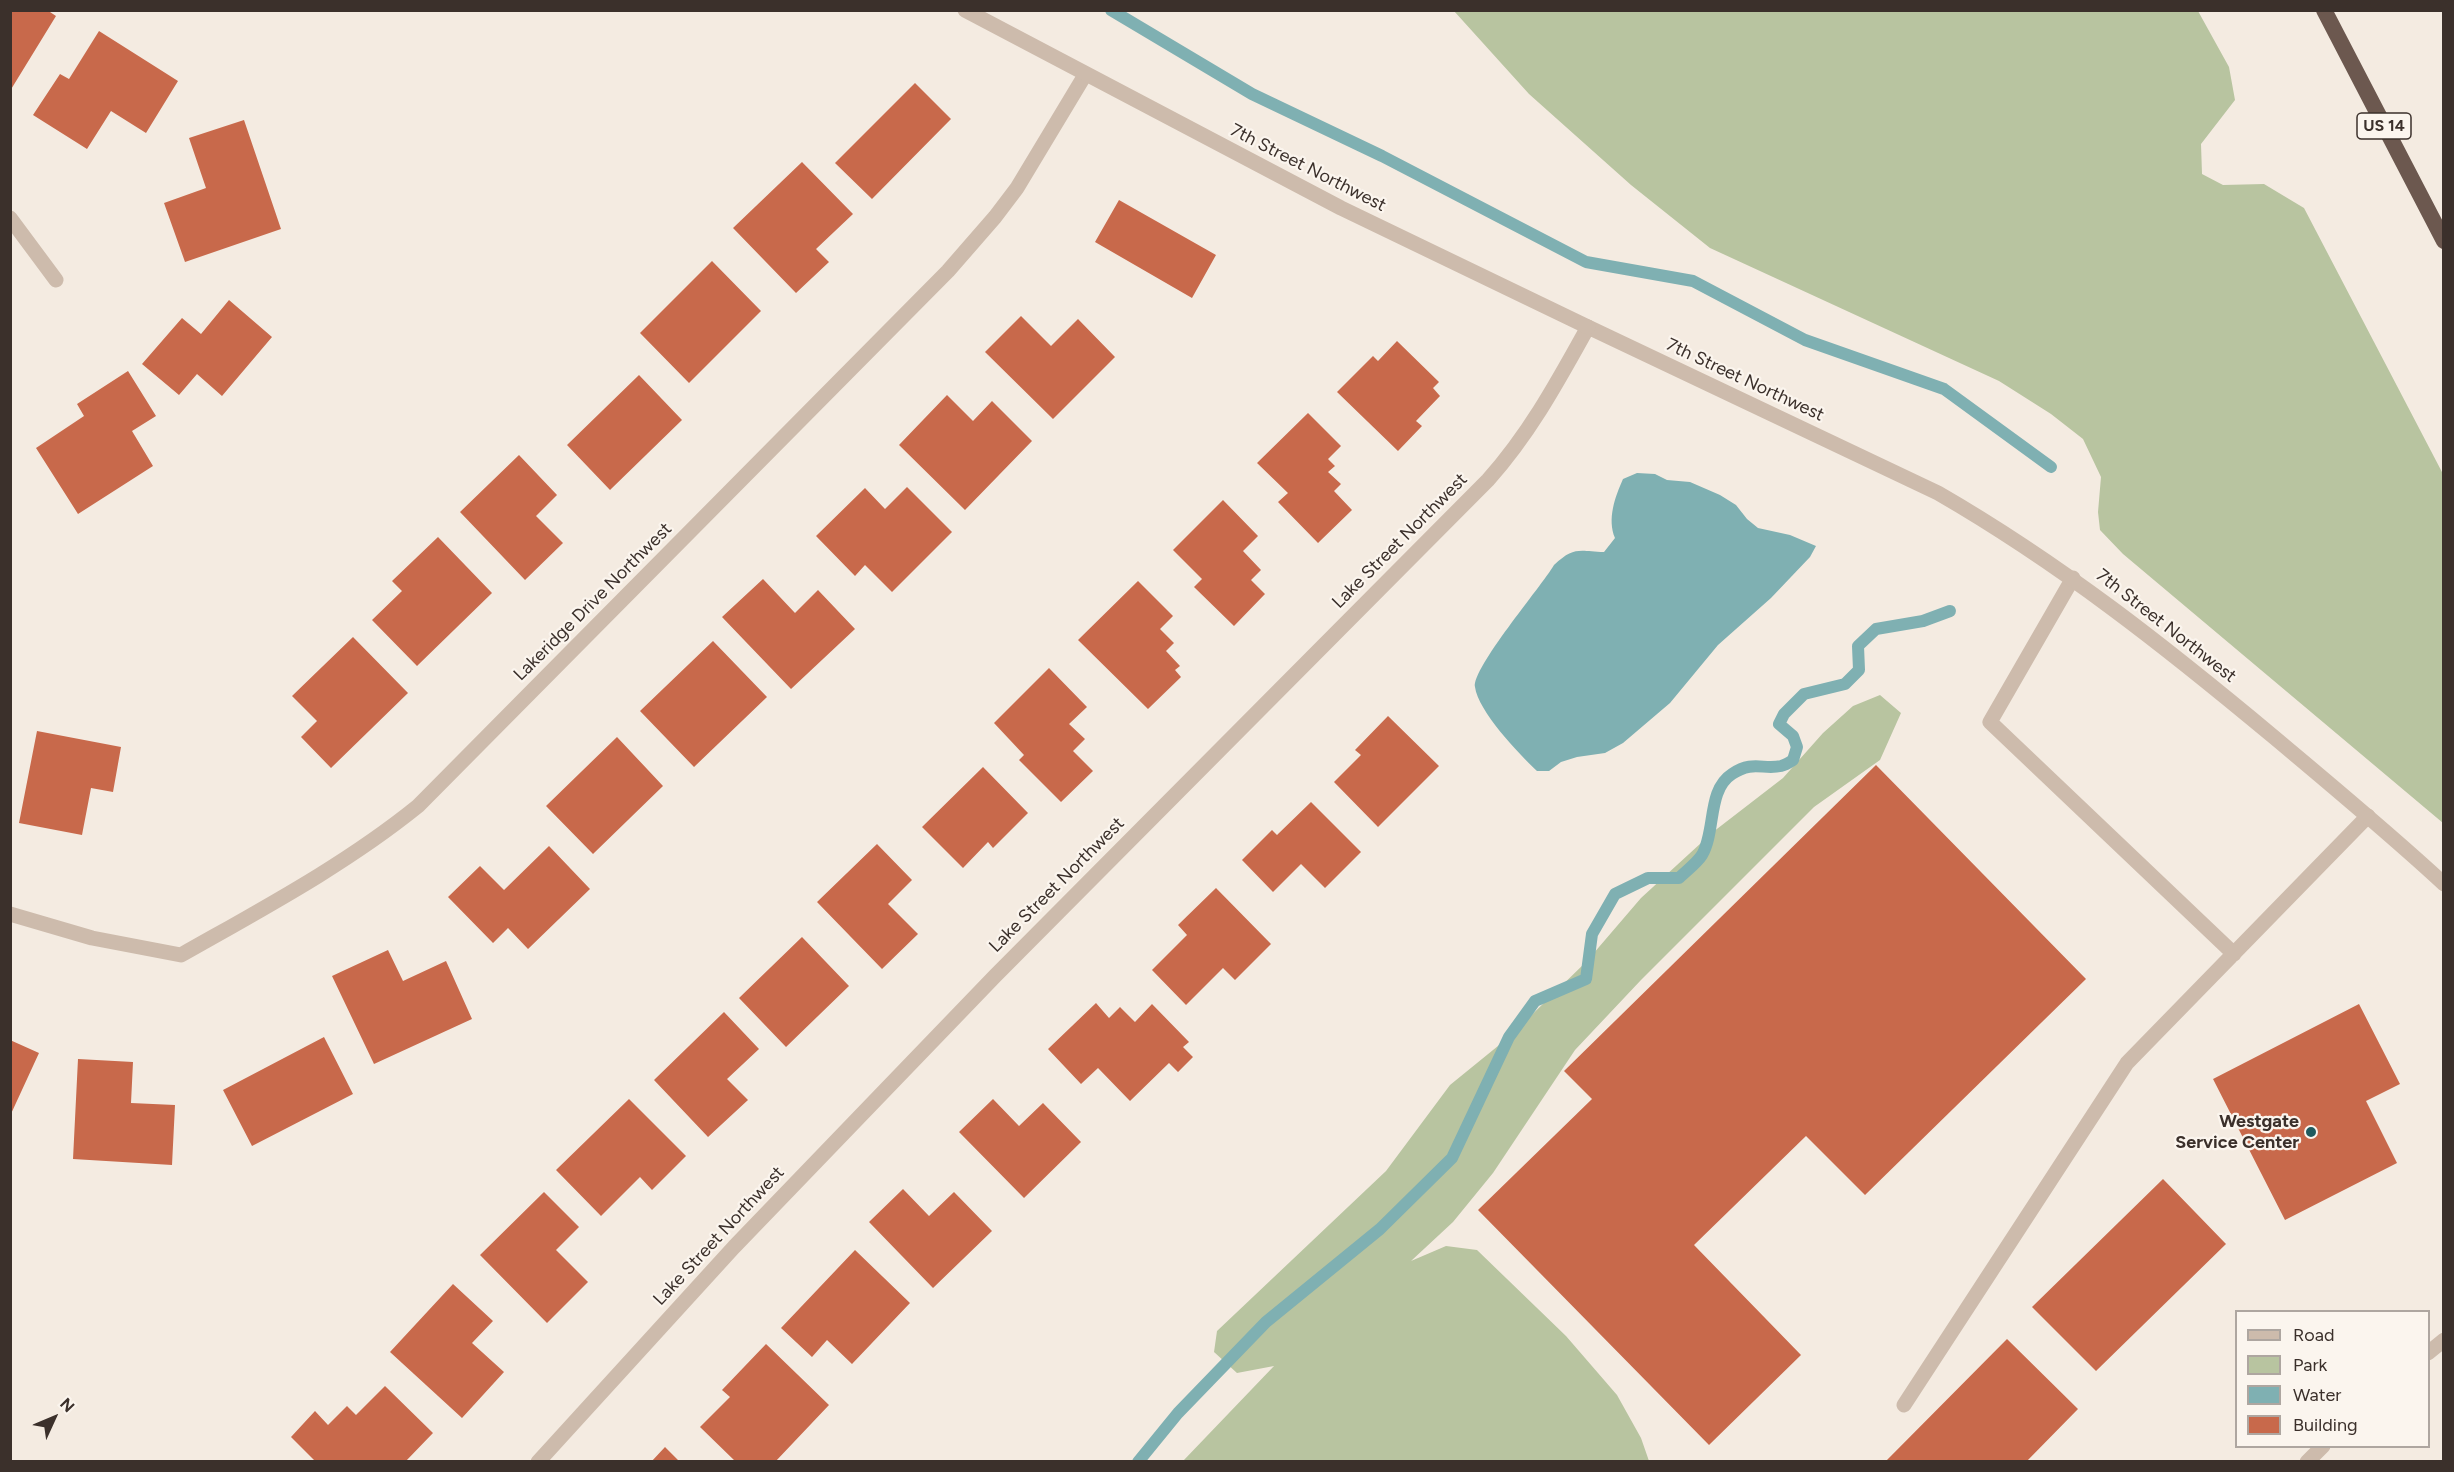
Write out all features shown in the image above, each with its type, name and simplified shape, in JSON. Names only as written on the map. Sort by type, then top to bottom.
[{"type":"highway","name":"US 14","points":[[2324,10],[2444,241]]},
{"type":"street","name":"7th Street Northwest","points":[[965,10],[1341,208],[1938,493],[1988,522],[2073,578],[2193,669],[2368,816],[2444,884]]},
{"type":"street","name":"Lakeridge Drive Northwest","points":[[10,914],[92,938],[182,956],[324,873],[389,829],[418,806],[948,271],[1017,188],[1085,75]]},
{"type":"street","points":[[10,218],[56,280]]},
{"type":"street","name":"Lake Street Northwest","points":[[538,1461],[734,1247],[995,976],[1488,480],[1541,411],[1587,327]]},
{"type":"street","points":[[2073,578],[1990,722],[2234,954]]},
{"type":"street","points":[[1904,1405],[2127,1063],[2368,816]]},
{"type":"street","points":[[2430,1351],[2444,1340]]},
{"type":"street","points":[[2307,1461],[2321,1448]]},
{"type":"green space","points":[[1454,11],[2198,11],[2229,67],[2235,100],[2201,144],[2202,174],[2223,185],[2264,184],[2304,208],[2443,474],[2443,823],[2123,554],[2100,530],[2098,512],[2101,477],[2083,439],[2051,414],[1999,381],[1710,248],[1631,185],[1529,94]]},
{"type":"green space","points":[[1880,695],[1901,713],[1880,760],[1814,807],[1641,980],[1575,1050],[1493,1173],[1453,1222],[1411,1261],[1446,1246],[1477,1250],[1566,1336],[1617,1395],[1641,1438],[1649,1461],[1183,1461],[1274,1366],[1237,1373],[1214,1352],[1217,1331],[1386,1171],[1450,1085],[1509,1037],[1587,961],[1641,898],[1713,832],[1783,778],[1823,733],[1853,706]]},
{"type":"water","points":[[1637,473],[1655,474],[1667,480],[1690,482],[1736,505],[1758,528],[1790,535],[1816,546],[1810,557],[1771,598],[1718,645],[1670,703],[1623,743],[1605,753],[1577,757],[1561,762],[1549,771],[1537,771],[1510,743],[1483,708],[1475,687],[1477,677],[1495,646],[1554,565],[1572,552],[1604,552],[1615,538],[1612,516],[1617,493],[1623,479]]},
{"type":"building","points":[[10,10],[47,10],[56,16],[10,91]]},
{"type":"building","points":[[99,31],[178,81],[146,133],[111,111],[87,149],[33,115],[60,74],[69,79]]},
{"type":"building","points":[[915,83],[951,119],[872,199],[835,163]]},
{"type":"building","points":[[244,120],[281,229],[185,262],[164,203],[206,188],[189,138]]},
{"type":"building","points":[[802,162],[853,214],[816,249],[829,262],[796,293],[733,228]]},
{"type":"building","points":[[1119,200],[1216,255],[1192,298],[1095,242]]},
{"type":"building","points":[[712,261],[761,311],[689,383],[640,333]]},
{"type":"building","points":[[229,300],[272,337],[222,396],[197,374],[179,395],[142,364],[182,318],[201,334]]},
{"type":"building","points":[[1021,316],[1051,346],[1078,319],[1115,357],[1053,419],[985,352]]},
{"type":"building","points":[[1397,341],[1439,382],[1433,388],[1440,396],[1416,421],[1422,426],[1398,451],[1337,392],[1373,356],[1378,361]]},
{"type":"building","points":[[128,371],[156,416],[132,431],[153,466],[78,514],[36,448],[84,416],[77,404]]},
{"type":"building","points":[[639,375],[682,420],[610,490],[567,445]]},
{"type":"building","points":[[947,395],[973,421],[992,401],[1032,441],[965,510],[899,445]]},
{"type":"building","points":[[1308,413],[1341,446],[1328,459],[1335,466],[1328,472],[1341,484],[1334,491],[1352,510],[1318,543],[1278,502],[1288,493],[1257,463]]},
{"type":"building","points":[[519,455],[557,495],[536,516],[563,543],[525,580],[460,512]]},
{"type":"building","points":[[907,487],[952,532],[892,592],[865,565],[855,576],[816,536],[865,488],[885,509]]},
{"type":"building","points":[[1223,500],[1258,536],[1243,551],[1261,570],[1251,580],[1265,594],[1234,626],[1194,587],[1202,579],[1173,550]]},
{"type":"building","points":[[438,537],[492,593],[417,666],[372,620],[402,591],[392,581]]},
{"type":"building","points":[[763,579],[795,613],[818,590],[855,629],[791,689],[722,617]]},
{"type":"building","points":[[1138,581],[1173,616],[1160,629],[1174,643],[1166,651],[1180,666],[1175,670],[1181,677],[1148,709],[1078,640]]},
{"type":"building","points":[[353,637],[408,693],[331,768],[301,737],[317,721],[292,696]]},
{"type":"building","points":[[713,641],[767,697],[694,767],[640,711]]},
{"type":"building","points":[[1049,668],[1087,707],[1069,724],[1085,739],[1073,751],[1093,771],[1061,802],[1019,760],[1024,755],[994,723]]},
{"type":"building","points":[[1388,716],[1439,766],[1378,827],[1334,782],[1361,755],[1355,750]]},
{"type":"building","points":[[37,731],[121,747],[113,792],[91,788],[82,835],[19,823]]},
{"type":"building","points":[[617,737],[663,786],[593,854],[546,806]]},
{"type":"building","points":[[1876,765],[2086,979],[1865,1195],[1806,1136],[1694,1245],[1801,1355],[1709,1445],[1478,1210],[1592,1099],[1564,1071]]},
{"type":"building","points":[[983,767],[1028,813],[993,848],[988,842],[963,868],[922,827]]},
{"type":"building","points":[[1311,802],[1361,852],[1325,888],[1301,864],[1273,892],[1242,860],[1272,830],[1277,835]]},
{"type":"building","points":[[877,844],[912,880],[888,904],[918,934],[882,969],[817,902]]},
{"type":"building","points":[[549,846],[590,889],[528,949],[508,928],[493,943],[448,897],[480,866],[504,890]]},
{"type":"building","points":[[1216,888],[1271,944],[1235,980],[1223,968],[1186,1005],[1152,970],[1187,935],[1178,925]]},
{"type":"building","points":[[802,937],[849,986],[786,1047],[739,998]]},
{"type":"building","points":[[388,950],[403,981],[446,961],[472,1019],[374,1064],[332,976]]},
{"type":"building","points":[[1096,1003],[1109,1018],[1120,1007],[1135,1022],[1152,1004],[1189,1042],[1183,1047],[1193,1057],[1178,1072],[1169,1063],[1130,1101],[1098,1068],[1081,1084],[1048,1049]]},
{"type":"building","name":"Westgate Service Center","points":[[2359,1004],[2400,1084],[2366,1101],[2397,1163],[2285,1220],[2213,1079]]},
{"type":"building","points":[[724,1012],[759,1049],[727,1079],[748,1100],[708,1137],[654,1080]]},
{"type":"building","points":[[324,1037],[353,1094],[252,1146],[223,1090]]},
{"type":"building","points":[[10,1040],[39,1053],[10,1116]]},
{"type":"building","points":[[78,1059],[133,1062],[131,1103],[175,1105],[172,1165],[73,1159]]},
{"type":"building","points":[[629,1099],[686,1156],[652,1190],[640,1177],[601,1216],[556,1170]]},
{"type":"building","points":[[993,1099],[1019,1126],[1043,1103],[1081,1142],[1024,1198],[959,1132]]},
{"type":"building","points":[[2163,1179],[2226,1244],[2096,1371],[2032,1307]]},
{"type":"building","points":[[903,1189],[929,1216],[954,1192],[992,1231],[933,1288],[869,1222]]},
{"type":"building","points":[[544,1192],[579,1227],[556,1250],[588,1282],[547,1323],[480,1255]]},
{"type":"building","points":[[855,1250],[910,1303],[852,1364],[827,1340],[812,1357],[781,1328]]},
{"type":"building","points":[[453,1284],[493,1321],[472,1343],[504,1372],[462,1418],[390,1352]]},
{"type":"building","points":[[2007,1339],[2078,1409],[2026,1462],[1885,1462]]},
{"type":"building","points":[[766,1344],[829,1405],[775,1462],[736,1462],[700,1427],[730,1397],[722,1390]]},
{"type":"building","points":[[385,1386],[433,1433],[405,1462],[316,1462],[291,1437],[315,1411],[328,1425],[347,1406],[356,1415]]},
{"type":"building","points":[[665,1447],[680,1462],[651,1462]]},
{"type":"waterway","points":[[1111,10],[1252,94],[1382,156],[1586,262],[1693,281],[1805,340],[1944,389],[2051,467]]},
{"type":"waterway","points":[[1138,1462],[1178,1413],[1266,1322],[1380,1229],[1452,1158],[1509,1037],[1535,1001],[1586,979],[1592,934],[1615,894],[1648,878],[1679,878],[1702,855],[1709,834],[1715,800],[1724,781],[1746,767],[1775,767],[1793,760],[1797,747],[1793,736],[1779,724],[1784,714],[1804,694],[1845,684],[1859,670],[1858,646],[1876,629],[1923,621],[1950,611]]},
{"type":"place","name":"Westgate Service Center","points":[[2311,1132]]}]
